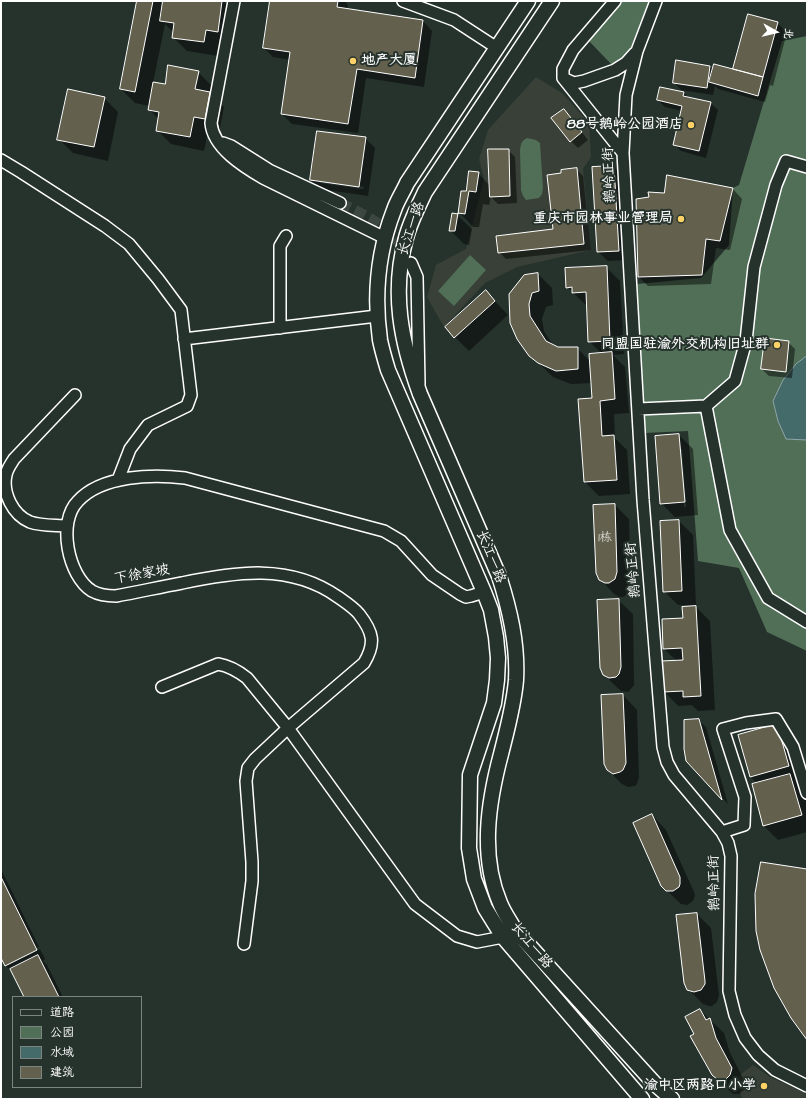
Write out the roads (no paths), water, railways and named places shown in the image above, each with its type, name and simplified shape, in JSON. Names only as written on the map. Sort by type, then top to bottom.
[{"type":"main road","name":"长江一路","points":[[528,1],[407,183],[394,209],[385,238],[379,272],[377,316],[381,342],[388,370],[484,592],[496,636],[498,658],[494,703],[470,775],[469,848],[474,879],[485,908],[503,937],[642,1099]]},
{"type":"main road","name":"长江一路","points":[[552,1],[425,192],[406,236],[401,260],[399,280],[400,316],[409,366],[499,576],[508,604],[514,634],[517,658],[516,681],[512,708],[492,793],[488,819],[488,845],[491,873],[500,903],[515,930],[655,1084],[672,1099]]},
{"type":"street","points":[[234,1],[211,123],[211,130],[217,140],[235,160],[263,178],[385,238]]},
{"type":"street","points":[[403,1],[454,20],[497,48]]},
{"type":"street","points":[[615,1],[573,50],[563,69],[563,78],[623,153]]},
{"type":"street","name":"鹅岭正街","points":[[656,1],[637,51],[626,95],[623,153],[643,500],[663,747],[667,762],[674,775],[722,832],[728,843],[731,856],[729,991],[734,1015],[745,1038],[758,1055],[775,1070],[807,1086]]},
{"type":"street","points":[[563,78],[574,83],[615,70],[626,63],[637,51]]},
{"type":"street","points":[[217,140],[231,146],[269,170],[340,204]]},
{"type":"street","points":[[1,160],[105,226],[129,244],[174,298],[181,310],[191,395],[187,406],[148,425],[130,449],[118,480]]},
{"type":"street","points":[[638,409],[706,406],[735,381],[746,342],[754,267],[776,185],[786,161],[807,167]]},
{"type":"street","points":[[280,328],[280,246],[286,236]]},
{"type":"street","points":[[411,263],[417,278],[420,394]]},
{"type":"street","points":[[184,339],[377,316]]},
{"type":"street","points":[[67,526],[39,524],[20,516],[13,508],[8,498],[6,476],[9,466],[14,459],[75,395]]},
{"type":"street","points":[[706,406],[730,530],[768,598],[807,622]]},
{"type":"street","name":"下徐家坡","points":[[244,944],[252,882],[246,782],[248,768],[255,759],[288,728],[364,663],[371,651],[372,639],[366,624],[354,608],[332,592],[312,582],[289,575],[240,573],[215,576],[116,596],[104,596],[93,592],[84,584],[76,573],[67,542],[67,526],[70,514],[77,501],[88,492],[118,480],[155,476],[185,478],[384,531],[401,541],[432,575],[460,594],[466,597],[484,592]]},
{"type":"street","points":[[162,687],[218,664],[228,666],[247,678],[288,728],[415,904],[456,936],[477,942],[503,937]]},
{"type":"street","points":[[722,832],[744,825],[745,797],[723,729],[746,723],[776,719],[793,747],[807,793]]},
{"type":"water","points":[[807,356],[807,440],[786,439],[778,421],[773,401],[783,380],[796,364]]},
{"type":"tunnel","points":[[340,203],[378,223],[386,229],[406,254]]},
{"type":"place","name":"地产大厦","points":[[353,61]]},
{"type":"place","name":"88号鹅岭公园酒店","points":[[691,125]]},
{"type":"place","name":"重庆市园林事业管理局","points":[[681,219]]},
{"type":"place","name":"同盟国驻渝外交机构旧址群","points":[[777,345]]},
{"type":"place","name":"渝中区两路口小学","points":[[764,1086]]}]
